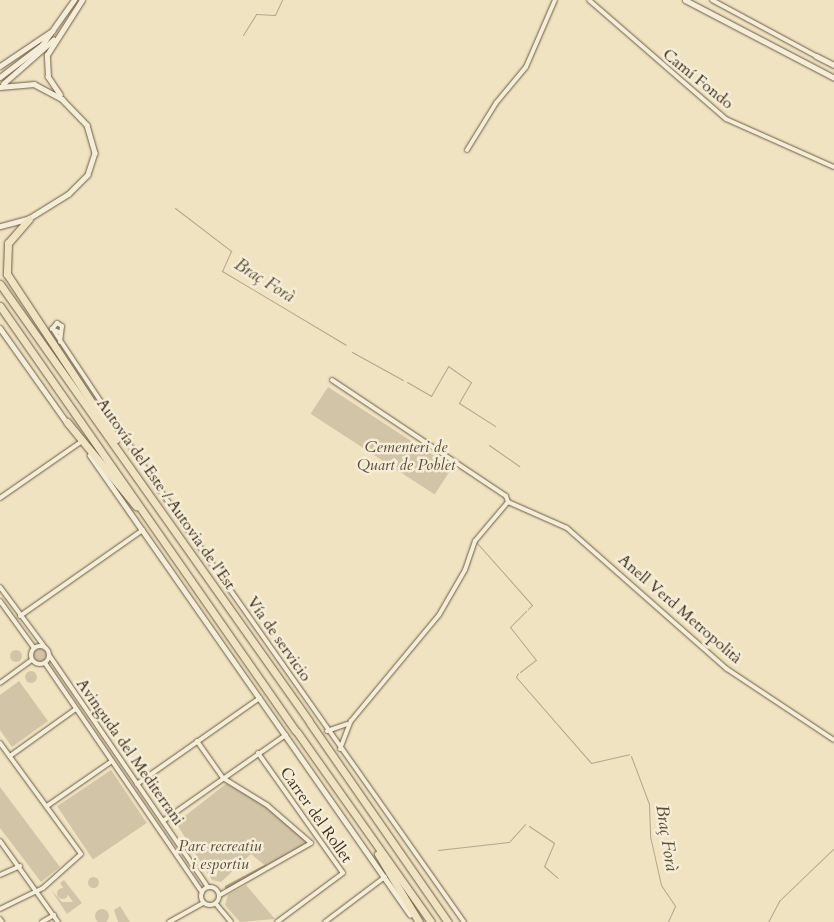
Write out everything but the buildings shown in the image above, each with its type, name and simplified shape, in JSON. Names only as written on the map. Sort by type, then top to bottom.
[{"type":"highway","points":[[29,219],[8,243],[7,274],[128,463]]},
{"type":"highway","name":"Autovía del Este / Autovia de l'Est","points":[[0,284],[128,463],[448,922]]},
{"type":"highway","name":"Autovía del Este / Autovia de l'Est","points":[[0,306],[352,812],[431,922]]},
{"type":"highway","points":[[67,422],[144,514]]},
{"type":"highway","points":[[352,812],[418,922]]},
{"type":"highway","points":[[428,891],[454,922]]},
{"type":"main road","points":[[685,0],[834,78]]},
{"type":"main road","points":[[816,56],[834,65]]},
{"type":"street","points":[[0,227],[29,219],[78,187],[92,168],[95,153],[90,130],[62,98],[46,69],[47,55],[74,0]]},
{"type":"street","points":[[0,77],[30,57],[82,0]]},
{"type":"street","points":[[467,150],[496,103],[526,67],[555,0]]},
{"type":"street","name":"Camí Fondo","points":[[589,0],[726,119],[834,167]]},
{"type":"street","points":[[712,0],[816,56]]},
{"type":"street","points":[[0,66],[60,26]]},
{"type":"street","points":[[0,87],[36,60],[60,26]]},
{"type":"street","points":[[0,87],[34,84],[62,98]]},
{"type":"street","points":[[0,328],[418,922]]},
{"type":"street","name":"Vía de servicio","points":[[57,332],[60,344],[327,731],[464,922]]},
{"type":"street","name":"Anell Verd Metropolità","points":[[332,380],[506,496],[508,502],[567,528],[727,669],[834,740]]},
{"type":"street","points":[[0,498],[81,442]]},
{"type":"street","points":[[327,731],[339,730],[351,720],[439,615],[465,570],[475,541],[508,502]]},
{"type":"street","points":[[20,616],[143,530]]},
{"type":"street","points":[[0,587],[44,646],[34,648]]},
{"type":"street","points":[[0,601],[34,648],[32,660],[0,683]]},
{"type":"street","name":"Avinguda del Mediterrani","points":[[44,646],[208,887]]},
{"type":"street","points":[[32,660],[45,663],[49,655]]},
{"type":"street","name":"Avinguda del Mediterrani","points":[[45,663],[202,892]]},
{"type":"street","points":[[137,784],[260,698]]},
{"type":"street","points":[[10,756],[76,710]]},
{"type":"street","points":[[340,748],[351,720]]},
{"type":"street","points":[[162,821],[286,735]]},
{"type":"street","points":[[197,741],[223,778],[270,806],[312,845],[220,895],[216,904]]},
{"type":"street","points":[[0,743],[80,850],[80,857],[38,890],[0,909]]},
{"type":"street","name":"Carrer del Rollet","points":[[258,753],[343,873],[277,922]]},
{"type":"street","points":[[48,806],[112,760]]},
{"type":"street","points":[[0,841],[38,890],[58,922]]},
{"type":"street","points":[[0,875],[20,866]]},
{"type":"street","points":[[325,922],[386,877]]},
{"type":"street","points":[[203,903],[202,892],[208,887],[220,895]]},
{"type":"street","points":[[169,922],[203,903],[216,904],[231,922]]},
{"type":"street","points":[[42,922],[54,915]]},
{"type":"green space","name":"Cementeri de Quart de Poblet","points":[[328,387],[452,468],[435,494],[311,414]]},
{"type":"green space","points":[[38,649],[42,649],[46,655],[42,661],[38,661],[34,657],[34,653]]},
{"type":"green space","points":[[16,650],[22,656],[16,662],[10,656]]},
{"type":"green space","points":[[31,671],[37,677],[31,683],[25,677]]},
{"type":"green space","points":[[19,681],[48,721],[12,747],[0,730],[0,695]]},
{"type":"green space","points":[[111,770],[147,823],[93,859],[57,806]]},
{"type":"green space","name":"Parc recreatiu i esportiu","points":[[227,783],[268,807],[309,843],[266,866],[251,854],[221,882],[212,880],[176,823]]},
{"type":"green space","points":[[0,787],[60,867],[41,882],[0,828]]},
{"type":"green space","points":[[93,876],[99,882],[93,888],[87,882]]},
{"type":"green space","points":[[64,880],[82,903],[67,914],[51,890],[62,902],[73,902],[60,883]]},
{"type":"green space","points":[[246,885],[275,919],[240,922],[225,905],[228,895]]},
{"type":"green space","points":[[60,888],[64,888],[67,893],[66,897],[60,898],[57,895],[57,891]]},
{"type":"green space","points":[[120,906],[130,922],[118,922],[114,910]]},
{"type":"green space","points":[[102,909],[107,911],[109,916],[107,921],[102,923],[97,921],[95,916],[97,911]]},
{"type":"waterway","name":"Braç Forà","points":[[243,35],[256,14],[275,15],[282,0]]},
{"type":"waterway","name":"Braç Forà","points":[[175,208],[231,251],[222,271],[346,345]]},
{"type":"waterway","name":"Braç Forà","points":[[352,352],[403,380]]},
{"type":"waterway","name":"Braç Forà","points":[[407,382],[431,396],[448,366],[471,382],[459,403],[495,426]]},
{"type":"waterway","name":"Braç Forà","points":[[489,445],[519,466]]},
{"type":"waterway","name":"Braç Forà","points":[[477,543],[532,605],[528,609]]},
{"type":"waterway","name":"Braç Forà","points":[[520,672],[536,660],[510,627],[526,611]]},
{"type":"waterway","name":"Braç Forà","points":[[518,673],[516,677],[591,763],[629,754]]},
{"type":"waterway","name":"Braç Forà","points":[[631,756],[649,804],[650,836],[661,885],[675,906],[668,922]]},
{"type":"waterway","points":[[438,850],[509,842],[525,824]]},
{"type":"waterway","points":[[529,826],[554,843],[544,866],[558,878]]},
{"type":"waterway","points":[[768,922],[779,901],[834,848]]},
{"type":"waterway","points":[[227,887],[265,867]]}]
